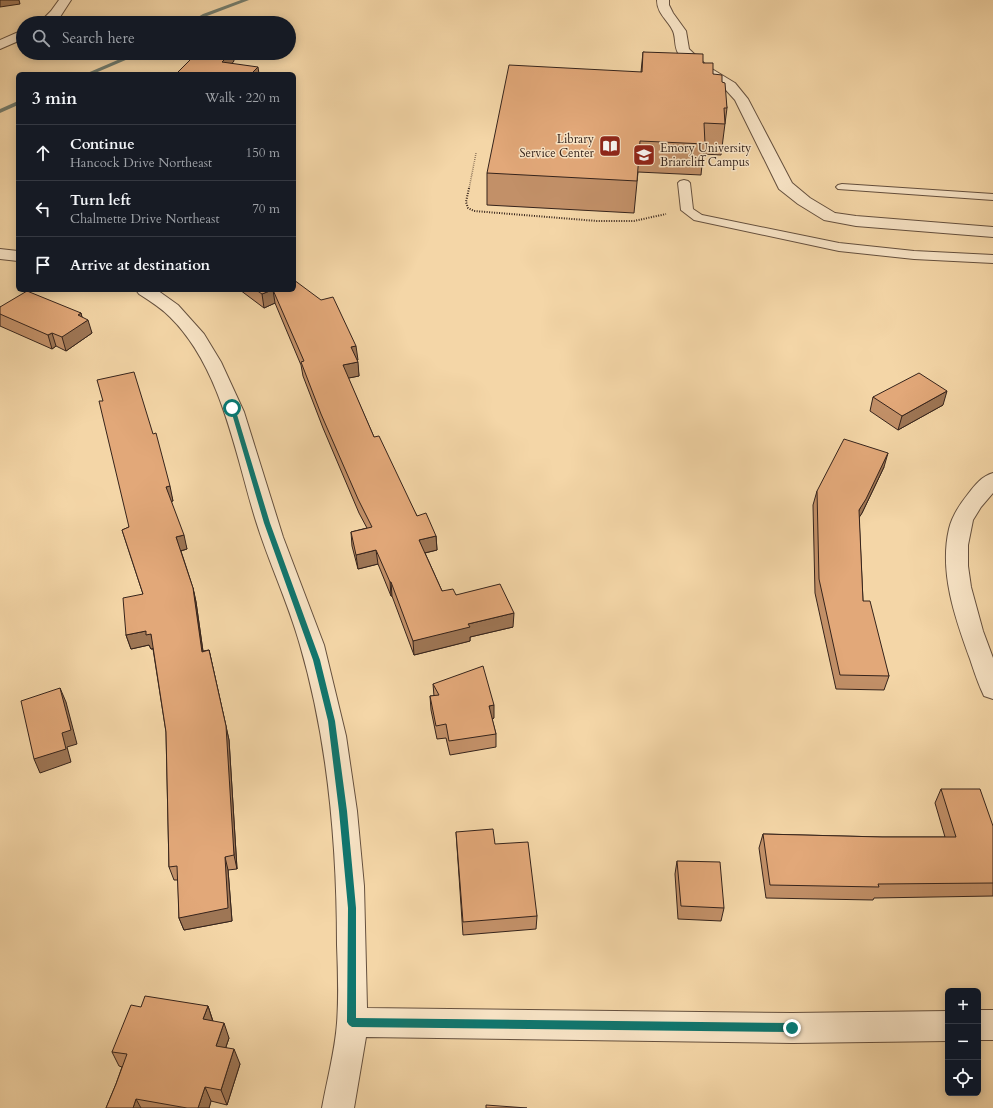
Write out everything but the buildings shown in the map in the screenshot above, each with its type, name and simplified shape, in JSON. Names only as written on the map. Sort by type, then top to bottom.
[{"type":"street","points":[[54,16],[65,0]]},
{"type":"street","points":[[663,0],[663,5],[667,14],[680,31],[682,50],[702,69],[730,86],[741,99],[785,186],[804,201],[830,217],[856,221],[993,232]]},
{"type":"street","points":[[0,45],[16,37]]},
{"type":"street","points":[[0,254],[16,256]]},
{"type":"street","points":[[148,292],[178,315],[193,333],[209,357],[220,380],[244,446],[267,523],[317,660],[332,721],[343,811],[352,908],[352,1022],[338,1108]]},
{"type":"street","points":[[993,480],[973,503],[963,520],[960,526],[955,551],[964,602],[974,639],[993,689]]},
{"type":"street","points":[[352,1022],[792,1028],[945,1026]]},
{"type":"street","points":[[981,1025],[993,1025]]},
{"type":"lane","points":[[684,183],[686,210],[698,218],[839,247],[914,255],[993,259]]},
{"type":"lane","points":[[842,187],[993,197]]},
{"type":"path","points":[[476,152],[466,202],[468,208],[474,211],[597,221],[634,221],[686,210]]},
{"type":"waterway","points":[[203,16],[246,0]]},
{"type":"waterway","points":[[93,72],[122,60]]},
{"type":"waterway","points":[[0,111],[16,104]]},
{"type":"place","name":"Library Service Center","points":[[610,146]]},
{"type":"place","name":"Emory University Briarcliff Campus","points":[[644,155]]},
{"type":"route","points":[[232,408],[267,523],[317,660],[332,721],[343,811],[352,908],[352,1022],[792,1028]]}]
